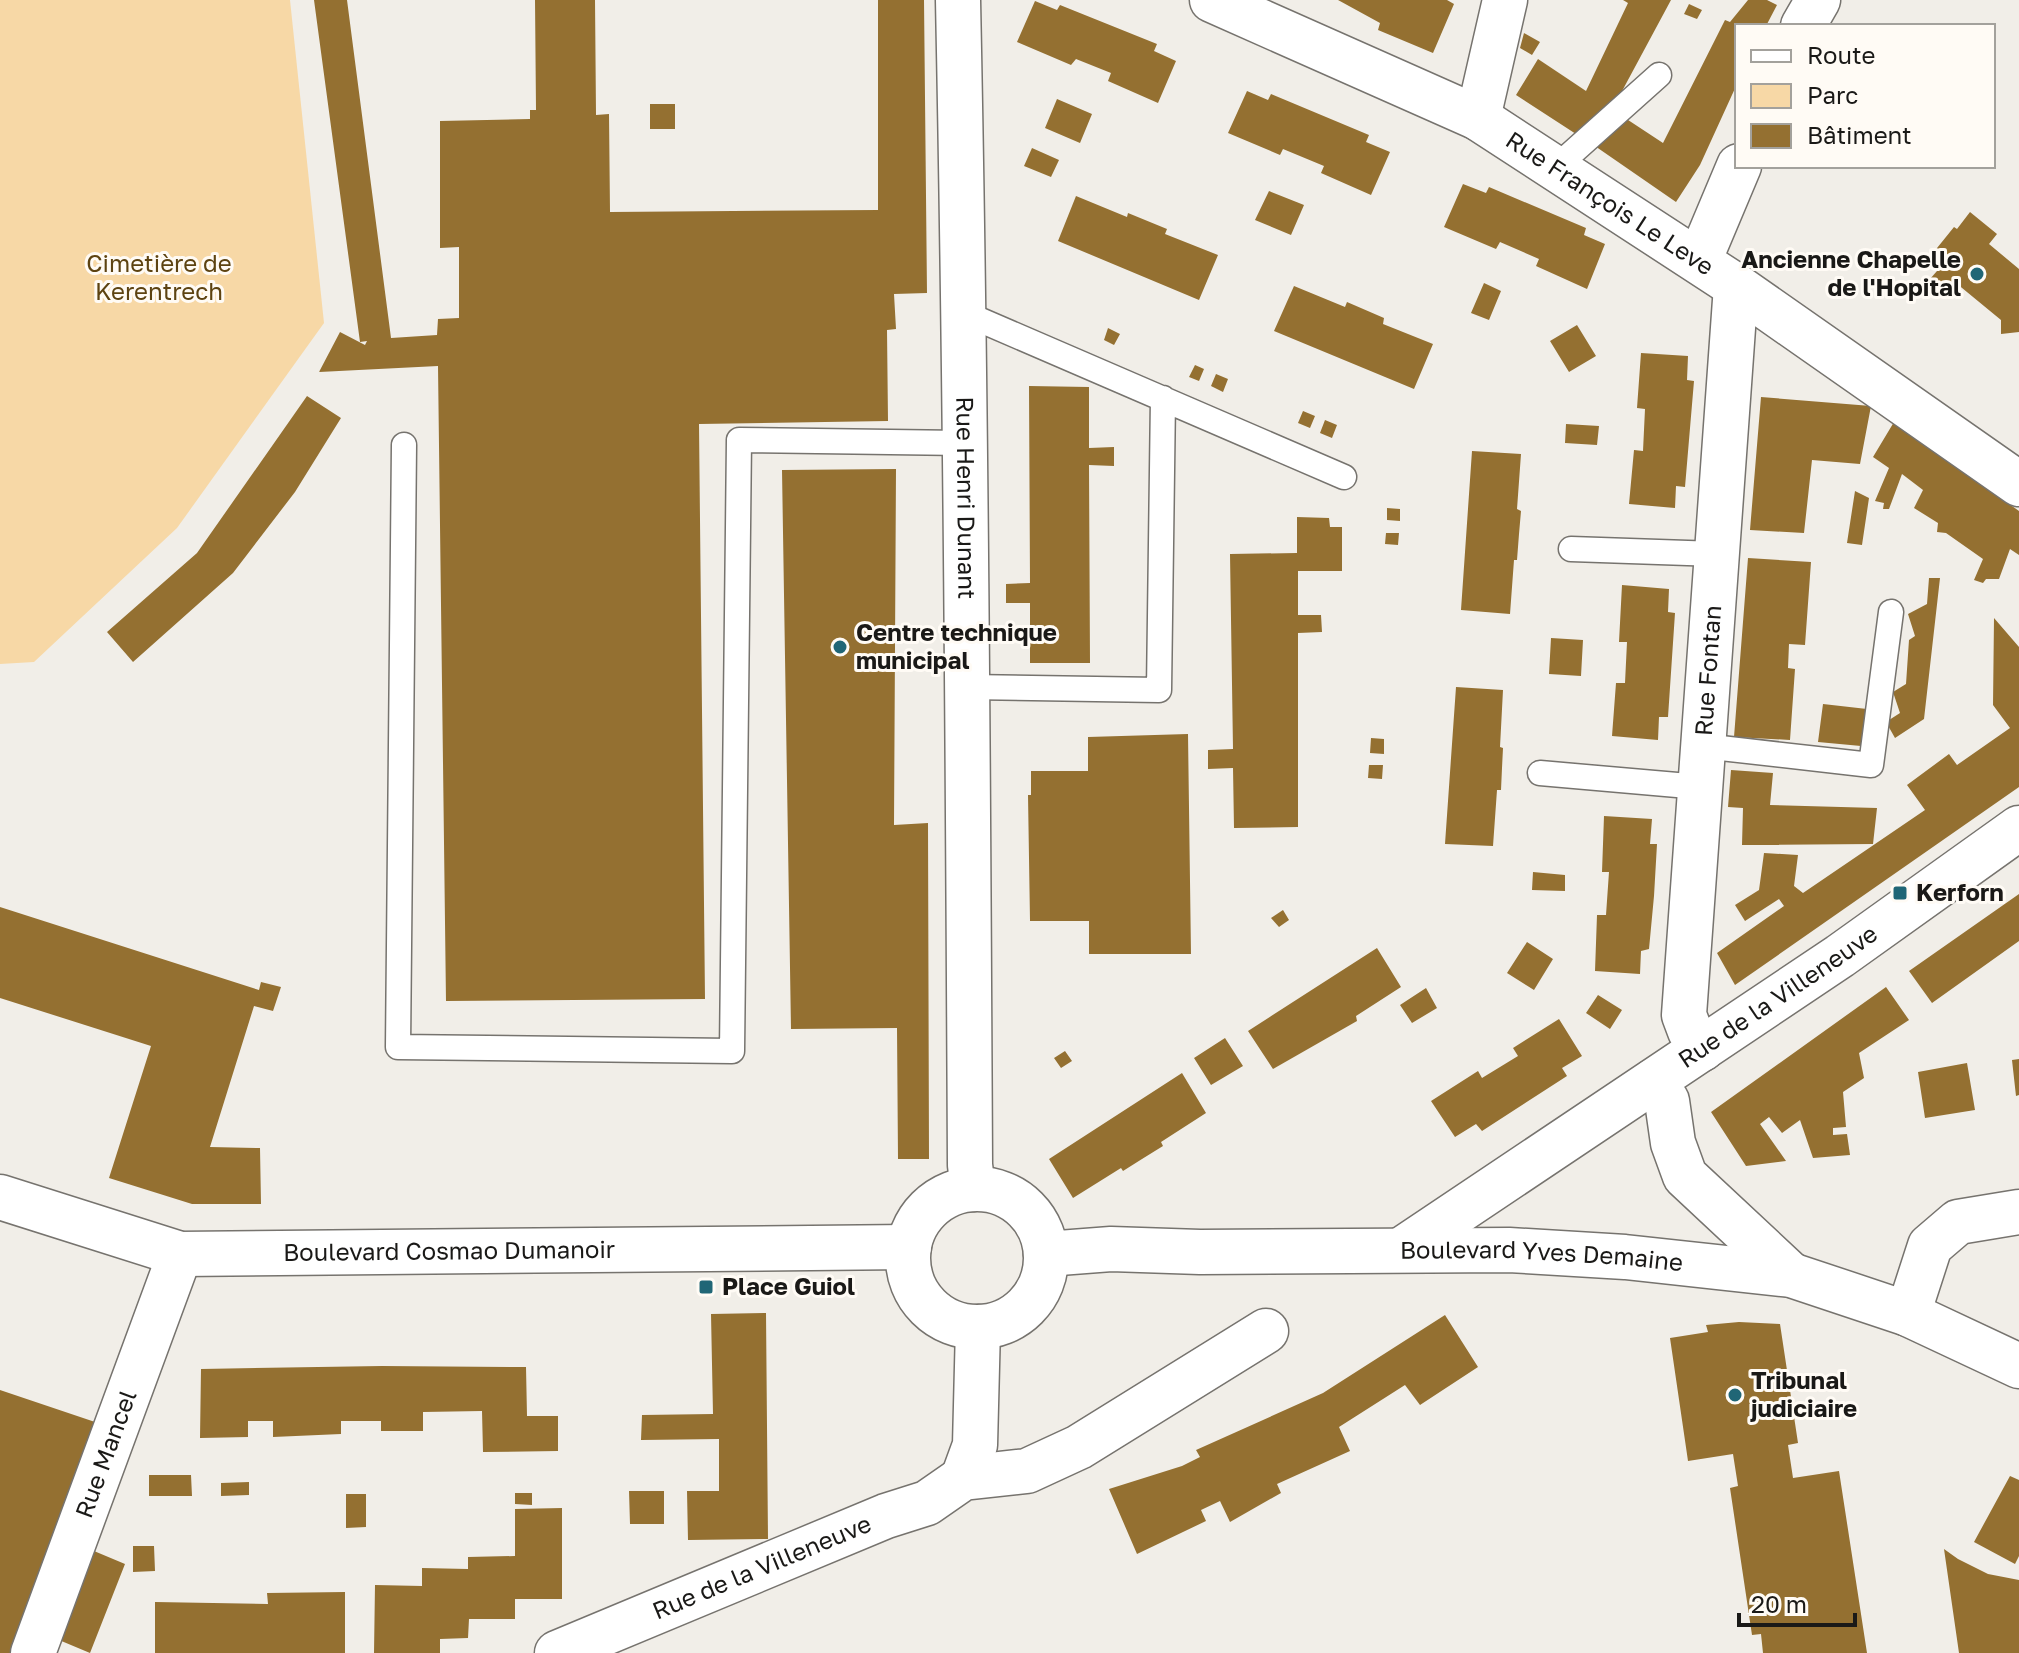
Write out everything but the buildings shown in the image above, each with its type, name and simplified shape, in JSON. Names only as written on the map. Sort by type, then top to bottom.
[{"type":"street","name":"Rue Henri Dunant","points":[[958,0],[968,687],[970,1149],[973,1189]]},
{"type":"street","name":"Rue François Le Leve","points":[[1212,0],[1478,118],[1736,286],[2019,484]]},
{"type":"street","points":[[1478,118],[1505,0]]},
{"type":"street","points":[[1804,24],[1818,0]]},
{"type":"street","points":[[1699,261],[1738,168]]},
{"type":"street","name":"Rue Fontan","points":[[1702,1049],[1684,1015],[1736,286]]},
{"type":"street","name":"Rue de la Villeneuve","points":[[1401,1250],[1840,956],[2019,828]]},
{"type":"street","name":"Rue de la Villeneuve","points":[[1654,1081],[1667,1101],[1673,1143],[1685,1176],[1791,1275]]},
{"type":"street","points":[[973,1189],[992,1191],[1011,1198],[1027,1210],[1039,1226],[1046,1254],[1041,1285],[1031,1301],[1016,1315],[998,1324],[978,1327],[958,1324],[940,1316],[925,1303],[914,1286],[909,1267],[909,1247],[914,1229],[924,1213],[954,1193],[973,1189]]},
{"type":"street","name":"Boulevard Cosmao Dumanoir","points":[[0,1197],[180,1254],[909,1247]]},
{"type":"street","points":[[1908,1314],[1930,1246],[1958,1222],[2019,1212]]},
{"type":"street","name":"Boulevard Yves Demaine","points":[[1046,1254],[1111,1249],[1200,1252],[1509,1250],[1625,1257],[1791,1275],[1908,1314],[2019,1366]]},
{"type":"street","name":"Rue Mancel","points":[[33,1653],[180,1254]]},
{"type":"street","points":[[963,1478],[975,1445],[978,1327]]},
{"type":"street","name":"Rue de la Villeneuve","points":[[557,1653],[886,1516],[927,1503],[963,1478],[1027,1471],[1079,1447],[1266,1331]]},
{"type":"lane","points":[[1555,168],[1659,75]]},
{"type":"lane","points":[[964,313],[1344,477]]},
{"type":"lane","points":[[968,687],[1159,690],[1163,398]]},
{"type":"lane","points":[[404,445],[398,1047],[732,1051],[739,440],[963,443]]},
{"type":"lane","points":[[1571,549],[1717,554]]},
{"type":"lane","points":[[1540,773],[1702,766],[1871,765],[1891,612]]},
{"type":"green space","name":"Cimetière de Kerentrech","points":[[0,0],[290,0],[324,323],[177,528],[34,662],[0,664]]},
{"type":"place","name":"Ancienne Chapelle de l'Hopital","points":[[1977,274]]},
{"type":"place","name":"Centre technique municipal","points":[[840,647]]},
{"type":"place","name":"Kerforn","points":[[1900,893]]},
{"type":"place","name":"Place Guiol","points":[[706,1287]]},
{"type":"place","name":"Tribunal judiciaire","points":[[1735,1395]]}]
